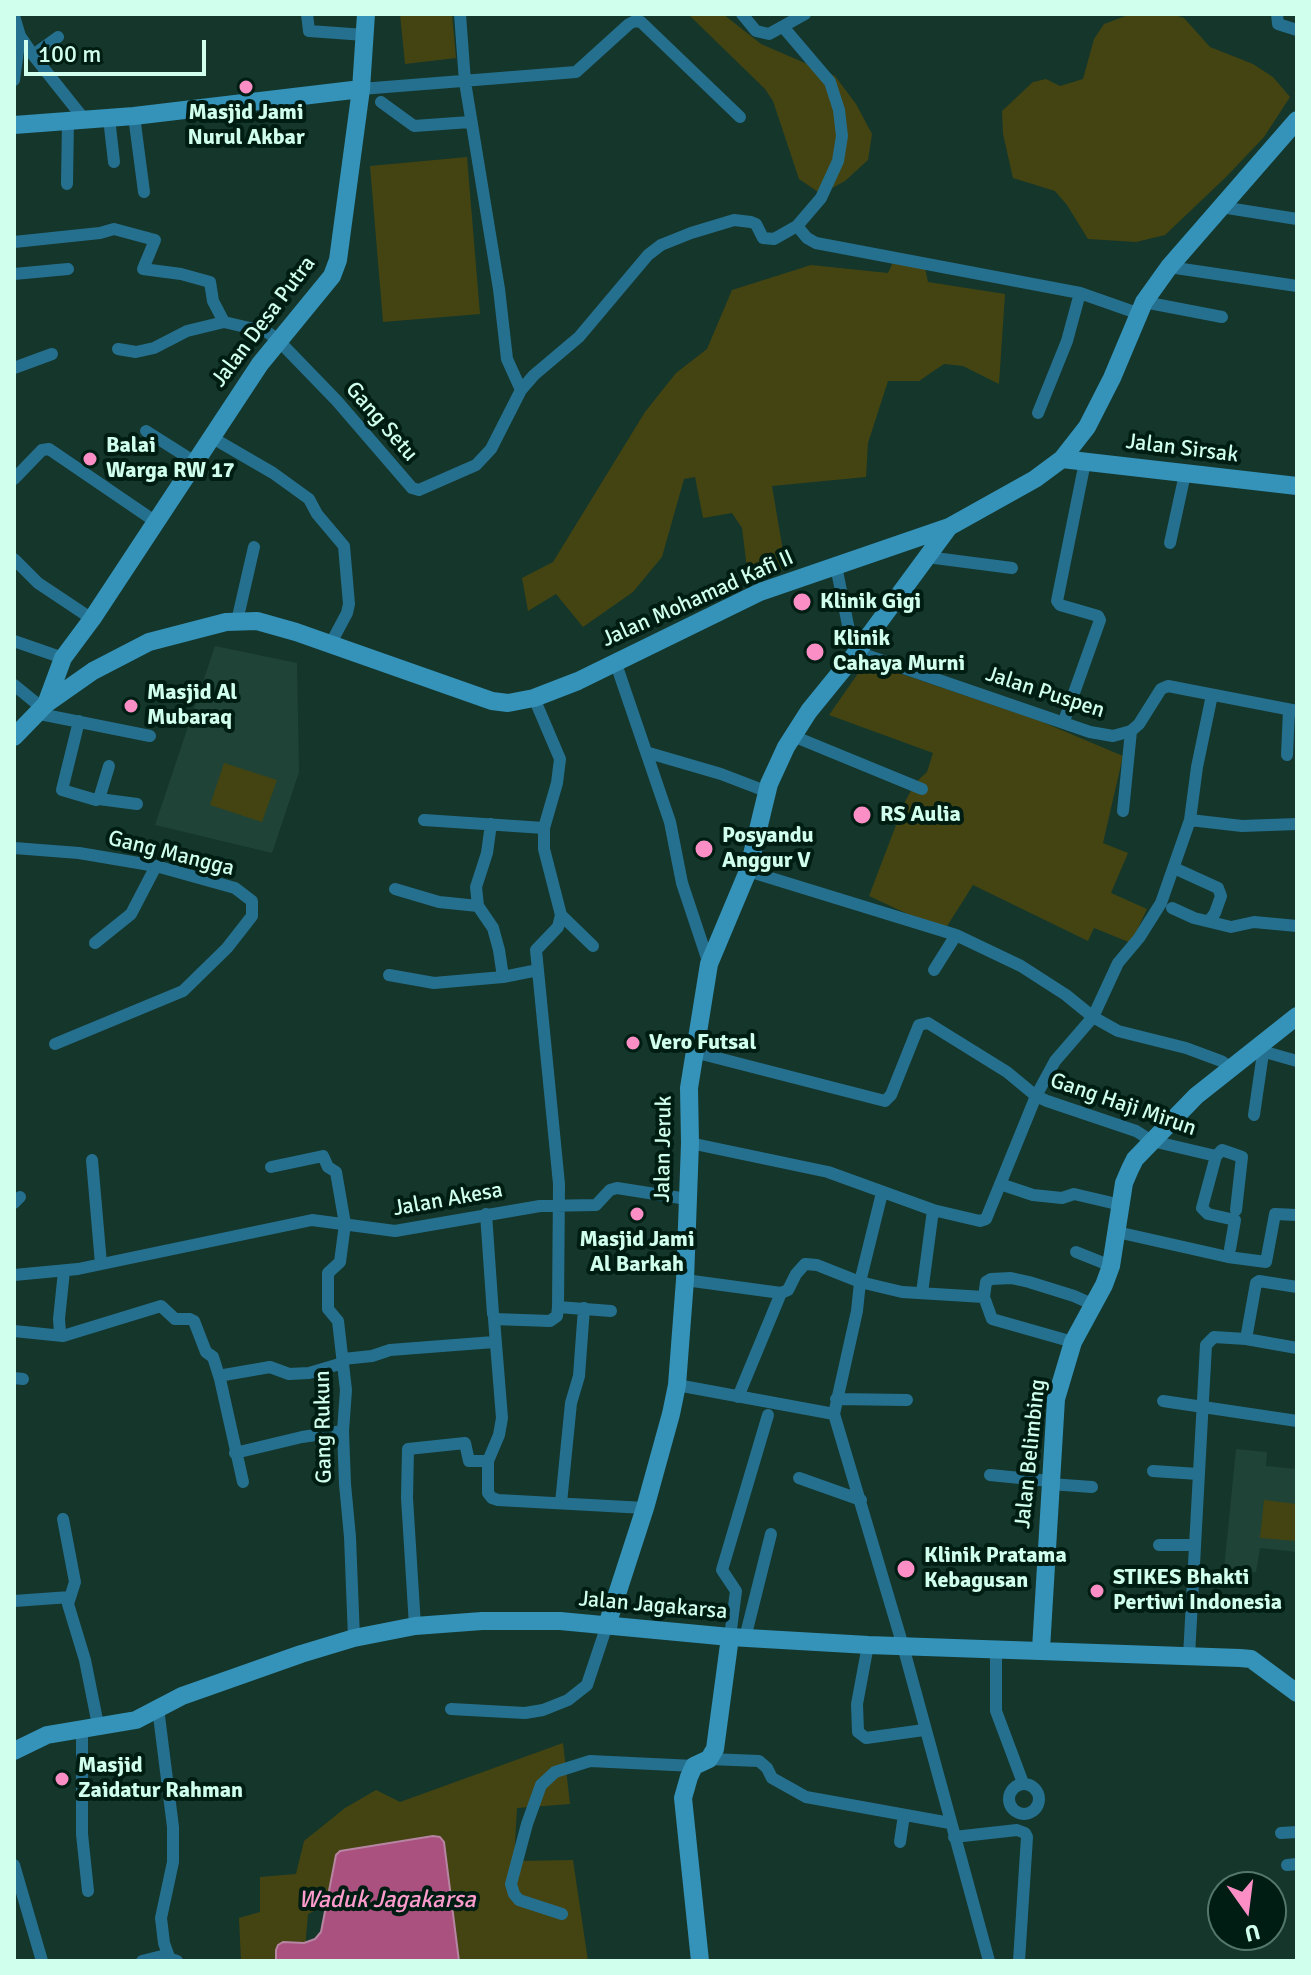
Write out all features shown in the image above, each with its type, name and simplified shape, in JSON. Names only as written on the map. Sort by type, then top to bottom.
[{"type":"street","points":[[307,14],[309,31],[365,35]]},
{"type":"street","name":"Jalan Desa Putra","points":[[41,708],[65,654],[92,619],[274,343],[306,310],[332,276],[338,260],[361,89],[366,14]]},
{"type":"street","points":[[460,14],[470,122],[499,289],[507,359],[521,390],[579,337],[648,255],[661,245],[734,220],[756,224],[766,240],[799,229],[821,198],[838,161],[842,136],[839,110],[830,82],[784,28]]},
{"type":"street","points":[[742,14],[759,32],[772,34],[805,14]]},
{"type":"street","points":[[1277,14],[1278,24],[1297,30]]},
{"type":"street","points":[[14,16],[20,36],[76,119],[67,184]]},
{"type":"street","points":[[14,125],[134,116],[361,89],[576,72],[635,21],[641,22],[740,117]]},
{"type":"street","points":[[14,80],[20,36]]},
{"type":"street","points":[[33,55],[58,37]]},
{"type":"street","points":[[381,102],[414,126],[470,122]]},
{"type":"street","points":[[134,116],[144,192]]},
{"type":"street","points":[[109,118],[114,162]]},
{"type":"street","name":"Jalan Mohamad Kafi II","points":[[14,737],[41,708],[89,673],[149,642],[237,621],[257,621],[331,643],[492,701],[508,703],[534,698],[578,681],[760,592],[949,527],[1035,479],[1062,459],[1087,427],[1141,307],[1169,267],[1297,120]]},
{"type":"street","points":[[1221,207],[1297,219]]},
{"type":"street","points":[[14,242],[114,229],[155,240],[143,269],[210,282],[213,301],[224,322]]},
{"type":"street","points":[[799,229],[816,243],[1141,307],[1222,317]]},
{"type":"street","points":[[1169,267],[1297,286]]},
{"type":"street","points":[[14,274],[68,269]]},
{"type":"street","points":[[1038,413],[1067,341],[1080,293]]},
{"type":"street","points":[[118,349],[136,352],[154,348],[187,331],[224,322],[267,332],[274,343]]},
{"type":"street","name":"Gang Setu","points":[[274,343],[337,401],[412,488],[419,490],[476,465],[491,449],[521,390]]},
{"type":"street","points":[[14,368],[52,354]]},
{"type":"street","points":[[146,431],[195,462]]},
{"type":"street","points":[[211,437],[273,473],[309,499],[317,514],[344,546],[349,604],[331,643]]},
{"type":"street","points":[[14,479],[42,450],[49,449],[156,522]]},
{"type":"street","name":"Jalan Sirsak","points":[[1062,459],[1297,486]]},
{"type":"street","points":[[1064,721],[1100,620],[1098,616],[1060,605],[1057,601],[1085,462]]},
{"type":"street","points":[[1170,543],[1185,474]]},
{"type":"street","name":"Jalan Jeruk","points":[[451,1709],[525,1713],[543,1710],[568,1700],[587,1685],[645,1508],[677,1385],[685,1280],[689,1088],[709,964],[748,871],[778,761],[809,711],[857,652],[949,527]]},
{"type":"street","points":[[237,621],[254,547]]},
{"type":"street","points":[[927,557],[1012,568]]},
{"type":"street","points":[[14,559],[38,583],[92,619]]},
{"type":"street","points":[[836,566],[851,640],[857,652]]},
{"type":"street","points":[[14,641],[65,654],[89,673]]},
{"type":"street","name":"Jalan Puspen","points":[[857,652],[1104,735],[1131,731],[1164,687],[1174,686],[1293,711]]},
{"type":"street","points":[[615,661],[649,753],[670,822],[682,883],[709,964]]},
{"type":"street","points":[[14,685],[41,708],[79,721],[150,736]]},
{"type":"street","points":[[690,1143],[828,1172],[933,1210],[980,1221],[986,1219],[1036,1096],[1055,1061],[1093,1017],[1118,963],[1139,938],[1161,903],[1190,820],[1212,695]]},
{"type":"street","points":[[534,698],[560,759],[557,783],[544,828],[544,849],[559,921],[593,946]]},
{"type":"street","points":[[1287,755],[1293,711]]},
{"type":"street","points":[[79,721],[61,789],[63,792],[93,800],[137,804]]},
{"type":"street","points":[[1123,811],[1131,731]]},
{"type":"street","points":[[793,736],[922,789]]},
{"type":"street","points":[[649,753],[721,774],[768,792]]},
{"type":"street","points":[[99,799],[109,766]]},
{"type":"street","points":[[424,820],[544,828]]},
{"type":"street","points":[[1190,820],[1242,826],[1297,824]]},
{"type":"street","points":[[491,824],[487,853],[476,887],[478,906],[493,928],[502,958],[503,977]]},
{"type":"street","name":"Gang Mangga","points":[[14,848],[79,853],[156,866],[235,888],[252,901],[252,916],[227,948],[183,991],[55,1044]]},
{"type":"street","points":[[95,943],[131,914],[156,866]]},
{"type":"street","points":[[1174,868],[1218,888],[1221,896],[1209,921]]},
{"type":"street","points":[[748,871],[956,935],[1045,980],[1093,1017],[1118,1031],[1186,1048],[1230,1067]]},
{"type":"street","points":[[395,889],[439,902],[478,906]]},
{"type":"street","points":[[1172,908],[1194,918],[1231,927],[1254,922],[1297,926]]},
{"type":"street","points":[[559,921],[536,950],[560,1205],[557,1316],[550,1321],[494,1319],[502,1418],[499,1435],[488,1461],[488,1493],[492,1498],[645,1508]]},
{"type":"street","points":[[934,970],[956,935]]},
{"type":"street","points":[[389,975],[434,983],[503,977],[538,970]]},
{"type":"street","name":"Jalan Belimbing","points":[[1041,1649],[1056,1399],[1073,1342],[1111,1266],[1130,1169],[1152,1141],[1196,1096],[1230,1067],[1259,1050],[1297,1016]]},
{"type":"street","name":"Gang Haji Mirun","points":[[694,1052],[885,1101],[891,1095],[919,1025],[928,1023],[1007,1072],[1036,1096],[1136,1131],[1152,1141],[1216,1156],[1202,1208],[1208,1214],[1235,1220],[1230,1249]]},
{"type":"street","points":[[1254,1115],[1259,1050],[1297,1061]]},
{"type":"street","points":[[1216,1156],[1222,1150],[1242,1157],[1236,1210]]},
{"type":"street","name":"Gang Rukun","points":[[271,1167],[323,1156],[328,1167],[336,1172],[345,1224],[340,1262],[328,1273],[328,1309],[338,1321],[346,1390],[343,1431],[354,1638]]},
{"type":"street","points":[[92,1160],[101,1264]]},
{"type":"street","points":[[1000,1184],[1033,1195],[1062,1198],[1074,1194],[1121,1205]]},
{"type":"street","name":"Jalan Akesa","points":[[14,1275],[64,1271],[312,1220],[395,1231],[486,1214],[560,1205],[596,1205],[610,1190],[617,1188],[687,1199]]},
{"type":"street","points":[[882,1193],[860,1282],[857,1311],[834,1414],[903,1646],[989,1961]]},
{"type":"street","points":[[922,1293],[933,1210]]},
{"type":"street","points":[[486,1214],[493,1314]]},
{"type":"street","points":[[1117,1232],[1266,1262],[1275,1214],[1297,1215]]},
{"type":"street","points":[[1076,1252],[1111,1266]]},
{"type":"street","points":[[685,1280],[781,1293],[788,1290],[805,1264],[902,1292],[984,1297]]},
{"type":"street","points":[[63,1336],[59,1319],[64,1271]]},
{"type":"street","points":[[1073,1342],[992,1319],[984,1289],[991,1279],[1011,1278],[1094,1305]]},
{"type":"street","points":[[1246,1339],[1256,1283],[1297,1287]]},
{"type":"street","points":[[738,1397],[781,1293]]},
{"type":"street","points":[[14,1331],[63,1336],[161,1306],[175,1319],[194,1321],[206,1352],[213,1357],[220,1379],[243,1482]]},
{"type":"street","points":[[558,1307],[611,1311]]},
{"type":"street","points":[[561,1503],[571,1403],[579,1376],[584,1308]]},
{"type":"street","points":[[1189,1656],[1206,1345],[1214,1337],[1297,1348]]},
{"type":"street","points":[[220,1379],[224,1375],[270,1367],[289,1374],[309,1373],[390,1350],[494,1342]]},
{"type":"street","points":[[677,1385],[834,1414]]},
{"type":"street","points":[[836,1399],[907,1400]]},
{"type":"street","points":[[1163,1401],[1297,1421]]},
{"type":"street","points":[[737,1638],[736,1591],[722,1570],[768,1415]]},
{"type":"street","points":[[235,1453],[343,1431]]},
{"type":"street","points":[[415,1626],[407,1498],[409,1447],[465,1443],[469,1461],[488,1461]]},
{"type":"street","points":[[1153,1471],[1198,1474]]},
{"type":"street","points":[[990,1475],[1092,1487]]},
{"type":"street","points":[[799,1478],[861,1500]]},
{"type":"street","points":[[63,1519],[75,1582],[68,1604],[85,1660],[90,1727],[81,1826],[88,1891]]},
{"type":"street","points":[[700,1961],[683,1809],[684,1789],[718,1739],[737,1638],[771,1534]]},
{"type":"street","points":[[1159,1545],[1195,1545]]},
{"type":"street","points":[[14,1601],[70,1597]]},
{"type":"street","name":"Jalan Jagakarsa","points":[[14,1751],[47,1735],[136,1720],[182,1696],[354,1638],[415,1626],[515,1620],[868,1645],[1251,1659],[1297,1693]]},
{"type":"street","points":[[868,1645],[857,1704],[858,1732],[866,1738],[924,1730]]},
{"type":"street","points":[[996,1648],[996,1711],[1023,1783]]},
{"type":"street","points":[[158,1708],[173,1827],[173,1862],[161,1918],[164,1943],[173,1959]]},
{"type":"street","points":[[562,1914],[519,1900],[511,1884],[541,1785],[555,1772],[590,1761],[759,1761],[772,1778],[806,1797],[950,1823]]},
{"type":"street","points":[[900,1842],[904,1815]]},
{"type":"street","points":[[954,1837],[1017,1830],[1025,1833],[1019,1961]]},
{"type":"street","points":[[1281,1833],[1297,1832]]},
{"type":"street","points":[[14,1865],[42,1961]]},
{"type":"street","points":[[142,1961],[152,1957],[173,1959]]},
{"type":"shaded area","points":[[400,14],[452,14],[456,58],[405,64]]},
{"type":"shaded area","points":[[688,14],[723,14],[761,44],[835,76],[856,104],[872,134],[868,160],[845,181],[821,194],[799,179],[773,101],[765,89]]},
{"type":"shaded area","points":[[1131,14],[1172,14],[1184,18],[1210,47],[1253,64],[1273,77],[1290,97],[1264,137],[1165,235],[1136,242],[1088,239],[1055,191],[1013,178],[1003,134],[1002,111],[1033,82],[1046,79],[1060,86],[1083,79],[1094,39],[1104,24]]},
{"type":"shaded area","points":[[467,157],[480,314],[383,322],[370,166]]},
{"type":"shaded area","points":[[893,262],[925,268],[928,282],[1005,294],[999,384],[963,366],[944,364],[919,381],[888,381],[868,443],[866,477],[772,486],[786,569],[748,576],[742,528],[732,513],[703,518],[695,477],[684,479],[662,557],[633,592],[583,627],[556,594],[528,611],[522,578],[553,562],[645,412],[676,373],[707,349],[732,290],[811,265],[888,273]]},
{"type":"shaded area","points":[[215,646],[297,663],[299,772],[272,853],[155,825]]},
{"type":"shaded area","points":[[866,662],[1040,721],[1123,756],[1103,843],[1128,853],[1111,893],[1147,909],[1131,943],[1094,928],[1088,941],[973,885],[944,931],[869,896],[904,804],[915,783],[927,772],[933,753],[829,715]]},
{"type":"shaded area","points":[[224,763],[277,780],[262,822],[210,805]]},
{"type":"shaded area","points":[[1236,1449],[1267,1452],[1266,1466],[1297,1469],[1297,1552],[1260,1548],[1256,1572],[1224,1569]]},
{"type":"shaded area","points":[[1264,1500],[1297,1504],[1297,1541],[1260,1538]]},
{"type":"shaded area","points":[[563,1743],[570,1804],[517,1808],[514,1861],[573,1860],[588,1961],[409,1961],[335,1901],[308,1914],[304,1961],[241,1961],[239,1918],[260,1912],[260,1877],[296,1874],[304,1841],[345,1808],[376,1790],[400,1802]]},
{"type":"water","name":"Waduk Jagakarsa","points":[[440,1837],[444,1842],[459,1961],[276,1961],[278,1945],[283,1942],[304,1943],[315,1939],[321,1932],[336,1855],[340,1851]]},
{"type":"place","name":"Masjid Jami Nurul Akbar","points":[[246,87]]},
{"type":"place","name":"Balai Warga RW 17","points":[[90,459]]},
{"type":"place","name":"Klinik Gigi","points":[[802,602]]},
{"type":"place","name":"Klinik Cahaya Murni","points":[[815,652]]},
{"type":"place","name":"Masjid Al Mubaraq","points":[[131,706]]},
{"type":"place","name":"RS Aulia","points":[[862,815]]},
{"type":"place","name":"Posyandu Anggur V","points":[[704,849]]},
{"type":"place","name":"Vero Futsal","points":[[633,1043]]},
{"type":"place","name":"Masjid Jami Al Barkah","points":[[637,1214]]},
{"type":"place","name":"Klinik Pratama Kebagusan","points":[[906,1569]]},
{"type":"place","name":"STIKES Bhakti Pertiwi Indonesia","points":[[1097,1591]]},
{"type":"place","name":"Masjid Zaidatur Rahman","points":[[62,1779]]}]
